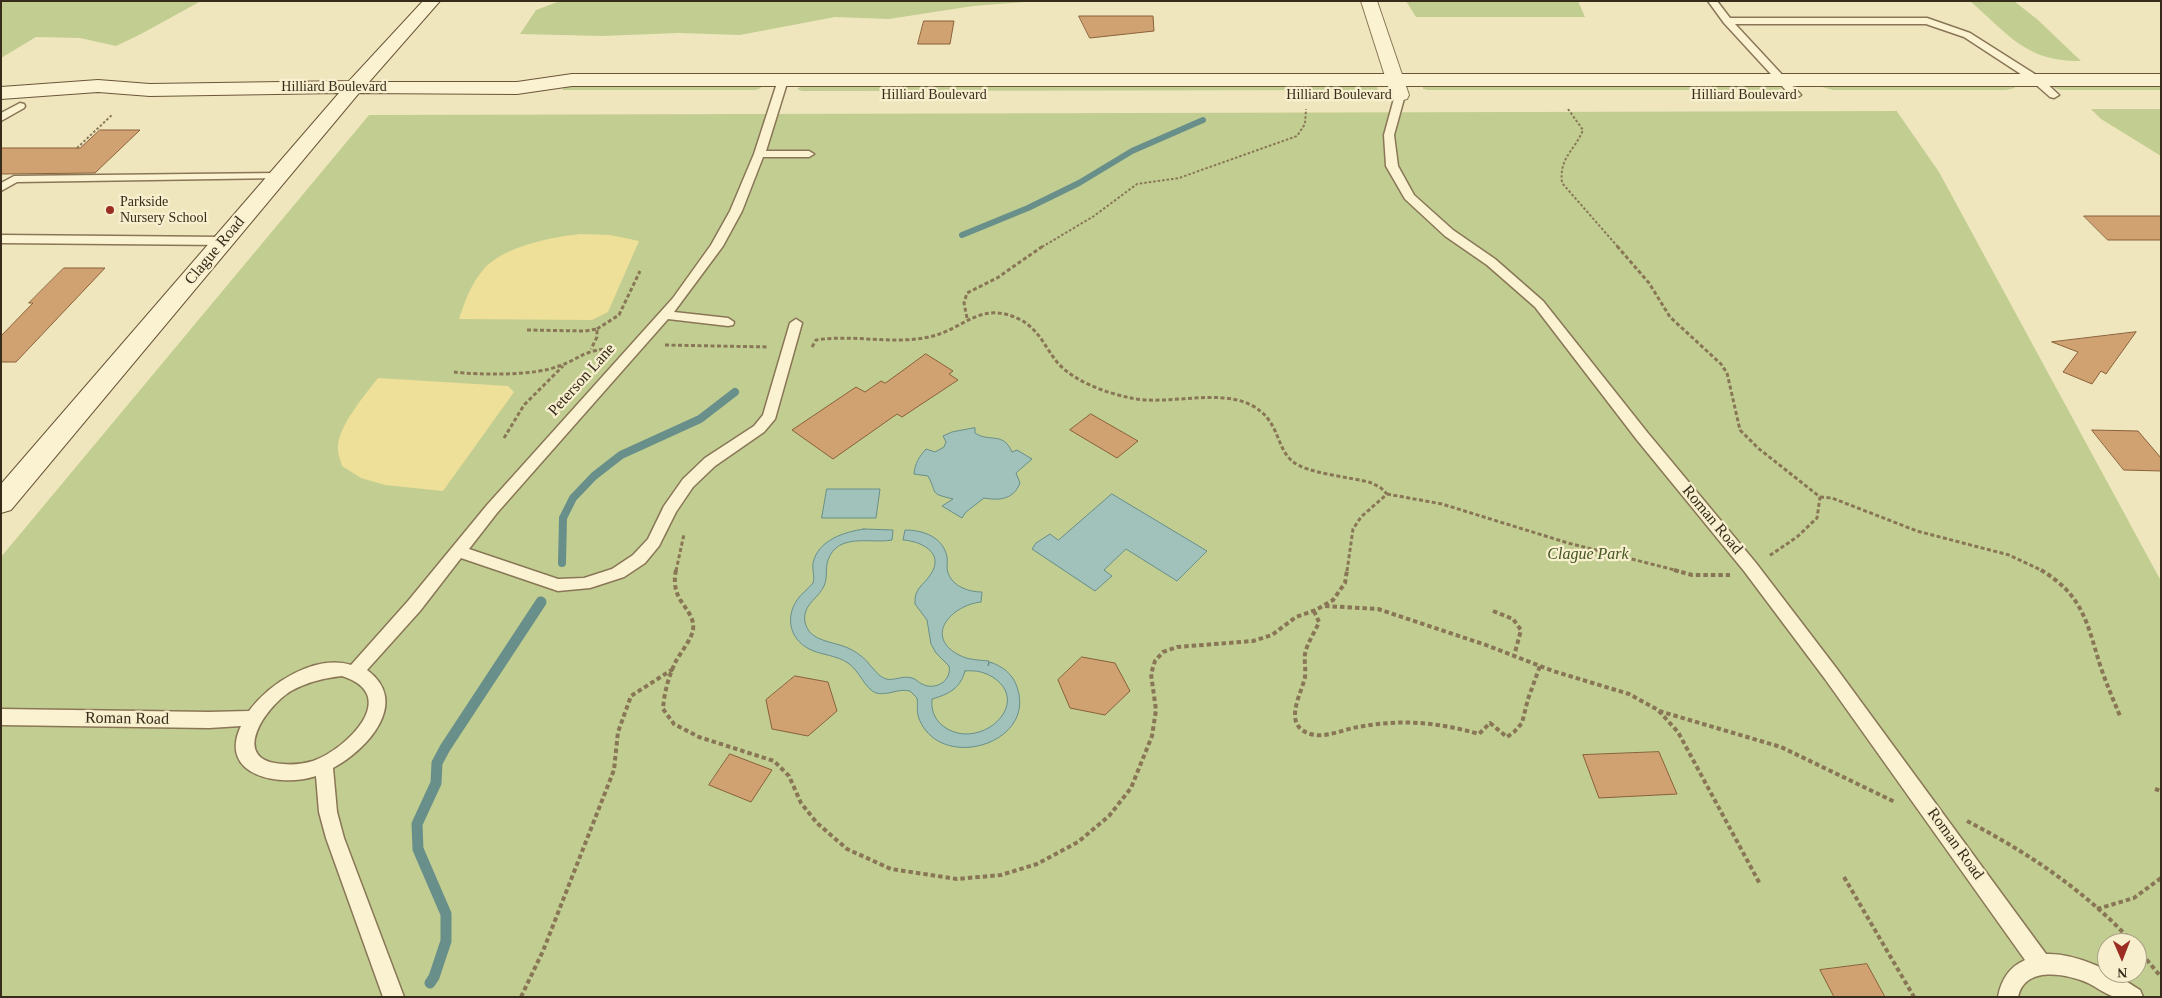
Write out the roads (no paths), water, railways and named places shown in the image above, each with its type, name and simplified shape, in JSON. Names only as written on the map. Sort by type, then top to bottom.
[{"type":"main road","name":"Clague Road","points":[[1,503],[354,87],[432,1]]},
{"type":"main road","points":[[1369,1],[1397,88]]},
{"type":"main road","name":"Hilliard Boulevard","points":[[1397,88],[1782,80],[2161,80]]},
{"type":"main road","name":"Hilliard Boulevard","points":[[1,93],[98,86],[150,90],[354,87],[517,88],[560,95],[780,88],[1397,88],[1796,95],[2161,96]]},
{"type":"main road","name":"Hilliard Boulevard","points":[[10,107],[84,102],[150,90]]},
{"type":"lane","points":[[1712,1],[1727,21],[1796,95]]},
{"type":"lane","points":[[1727,21],[1927,21],[1967,34],[2037,80],[2054,95]]},
{"type":"lane","name":"Peterson Lane","points":[[355,672],[414,606],[492,509],[677,301],[717,246],[736,211],[760,154],[780,88]]},
{"type":"lane","name":"Roman Road","points":[[1397,88],[1389,135],[1391,158],[1392,166],[1408,197],[1449,233],[1491,262],[1539,304],[1642,436],[1756,574],[1837,682],[2041,965]]},
{"type":"lane","points":[[1,118],[10,107]]},
{"type":"lane","points":[[760,154],[809,154]]},
{"type":"lane","points":[[1,188],[14,179],[278,176]]},
{"type":"lane","points":[[1,239],[224,241]]},
{"type":"lane","points":[[664,315],[728,322]]},
{"type":"lane","points":[[458,551],[558,585],[584,584],[618,574],[640,559],[654,542],[669,510],[688,483],[710,462],[760,429],[770,416],[778,393],[796,323]]},
{"type":"lane","points":[[342,669],[355,672],[366,677],[374,686],[378,696],[377,708],[372,722],[362,736],[347,750],[324,764],[290,773],[273,772],[259,767],[249,758],[245,746],[246,732],[253,718],[265,702],[294,681],[326,670],[342,669]]},
{"type":"lane","name":"Roman Road","points":[[1,717],[209,720],[253,718]]},
{"type":"lane","points":[[324,764],[328,812],[335,838],[394,997]]},
{"type":"lane","points":[[2008,997],[2012,982],[2025,971],[2041,965],[2063,965],[2087,971],[2112,982],[2133,997]]},
{"type":"water","points":[[975,428],[975,433],[981,436],[1000,439],[1005,442],[1012,452],[1017,450],[1032,459],[1016,473],[1020,483],[1014,493],[1001,499],[984,498],[966,512],[962,518],[942,506],[953,499],[937,494],[928,476],[914,474],[918,460],[926,449],[935,452],[944,447],[946,442],[943,436],[952,432]]},
{"type":"water","points":[[827,489],[880,489],[876,518],[822,518]]},
{"type":"water","points":[[1112,494],[1207,551],[1177,581],[1126,549],[1104,570],[1112,576],[1095,591],[1032,549],[1036,543],[1050,534],[1058,540]]},
{"type":"water","points":[[856,530],[893,530],[892,540],[847,542],[833,551],[827,563],[824,586],[806,611],[805,622],[807,629],[811,634],[822,640],[848,648],[857,653],[883,678],[909,677],[927,686],[937,685],[945,680],[948,676],[949,666],[936,653],[931,644],[927,620],[915,604],[916,594],[931,574],[935,566],[935,560],[929,549],[923,545],[903,540],[905,530],[929,535],[939,542],[946,553],[948,574],[951,579],[965,589],[982,592],[981,602],[970,604],[960,609],[946,622],[942,631],[943,639],[948,647],[962,657],[989,661],[988,666],[990,662],[1003,668],[1013,678],[1017,687],[1020,707],[1014,723],[1001,736],[985,744],[966,747],[948,745],[932,736],[920,721],[917,698],[910,691],[901,690],[885,694],[876,693],[869,688],[848,663],[839,658],[809,649],[797,640],[791,628],[791,614],[797,600],[813,583],[813,563],[816,555],[820,548],[833,538]],"holes":[[[965,671],[977,671],[994,678],[1004,689],[1007,701],[1004,712],[996,722],[985,730],[971,734],[957,733],[943,726],[935,717],[932,706],[932,699],[953,690],[960,682]]]},
{"type":"waterway","points":[[962,235],[1028,208],[1079,183],[1132,151],[1203,120]]},
{"type":"waterway","points":[[562,563],[563,518],[573,498],[594,476],[621,455],[700,419],[735,392]]},
{"type":"waterway","points":[[430,983],[434,977],[446,941],[446,914],[418,849],[417,824],[436,783],[437,763],[445,748],[541,602]]},
{"type":"place","name":"Parkside Nursery School","points":[[110,210]]},
{"type":"park label","name":"Clague Park","points":[[1588,555]]}]
